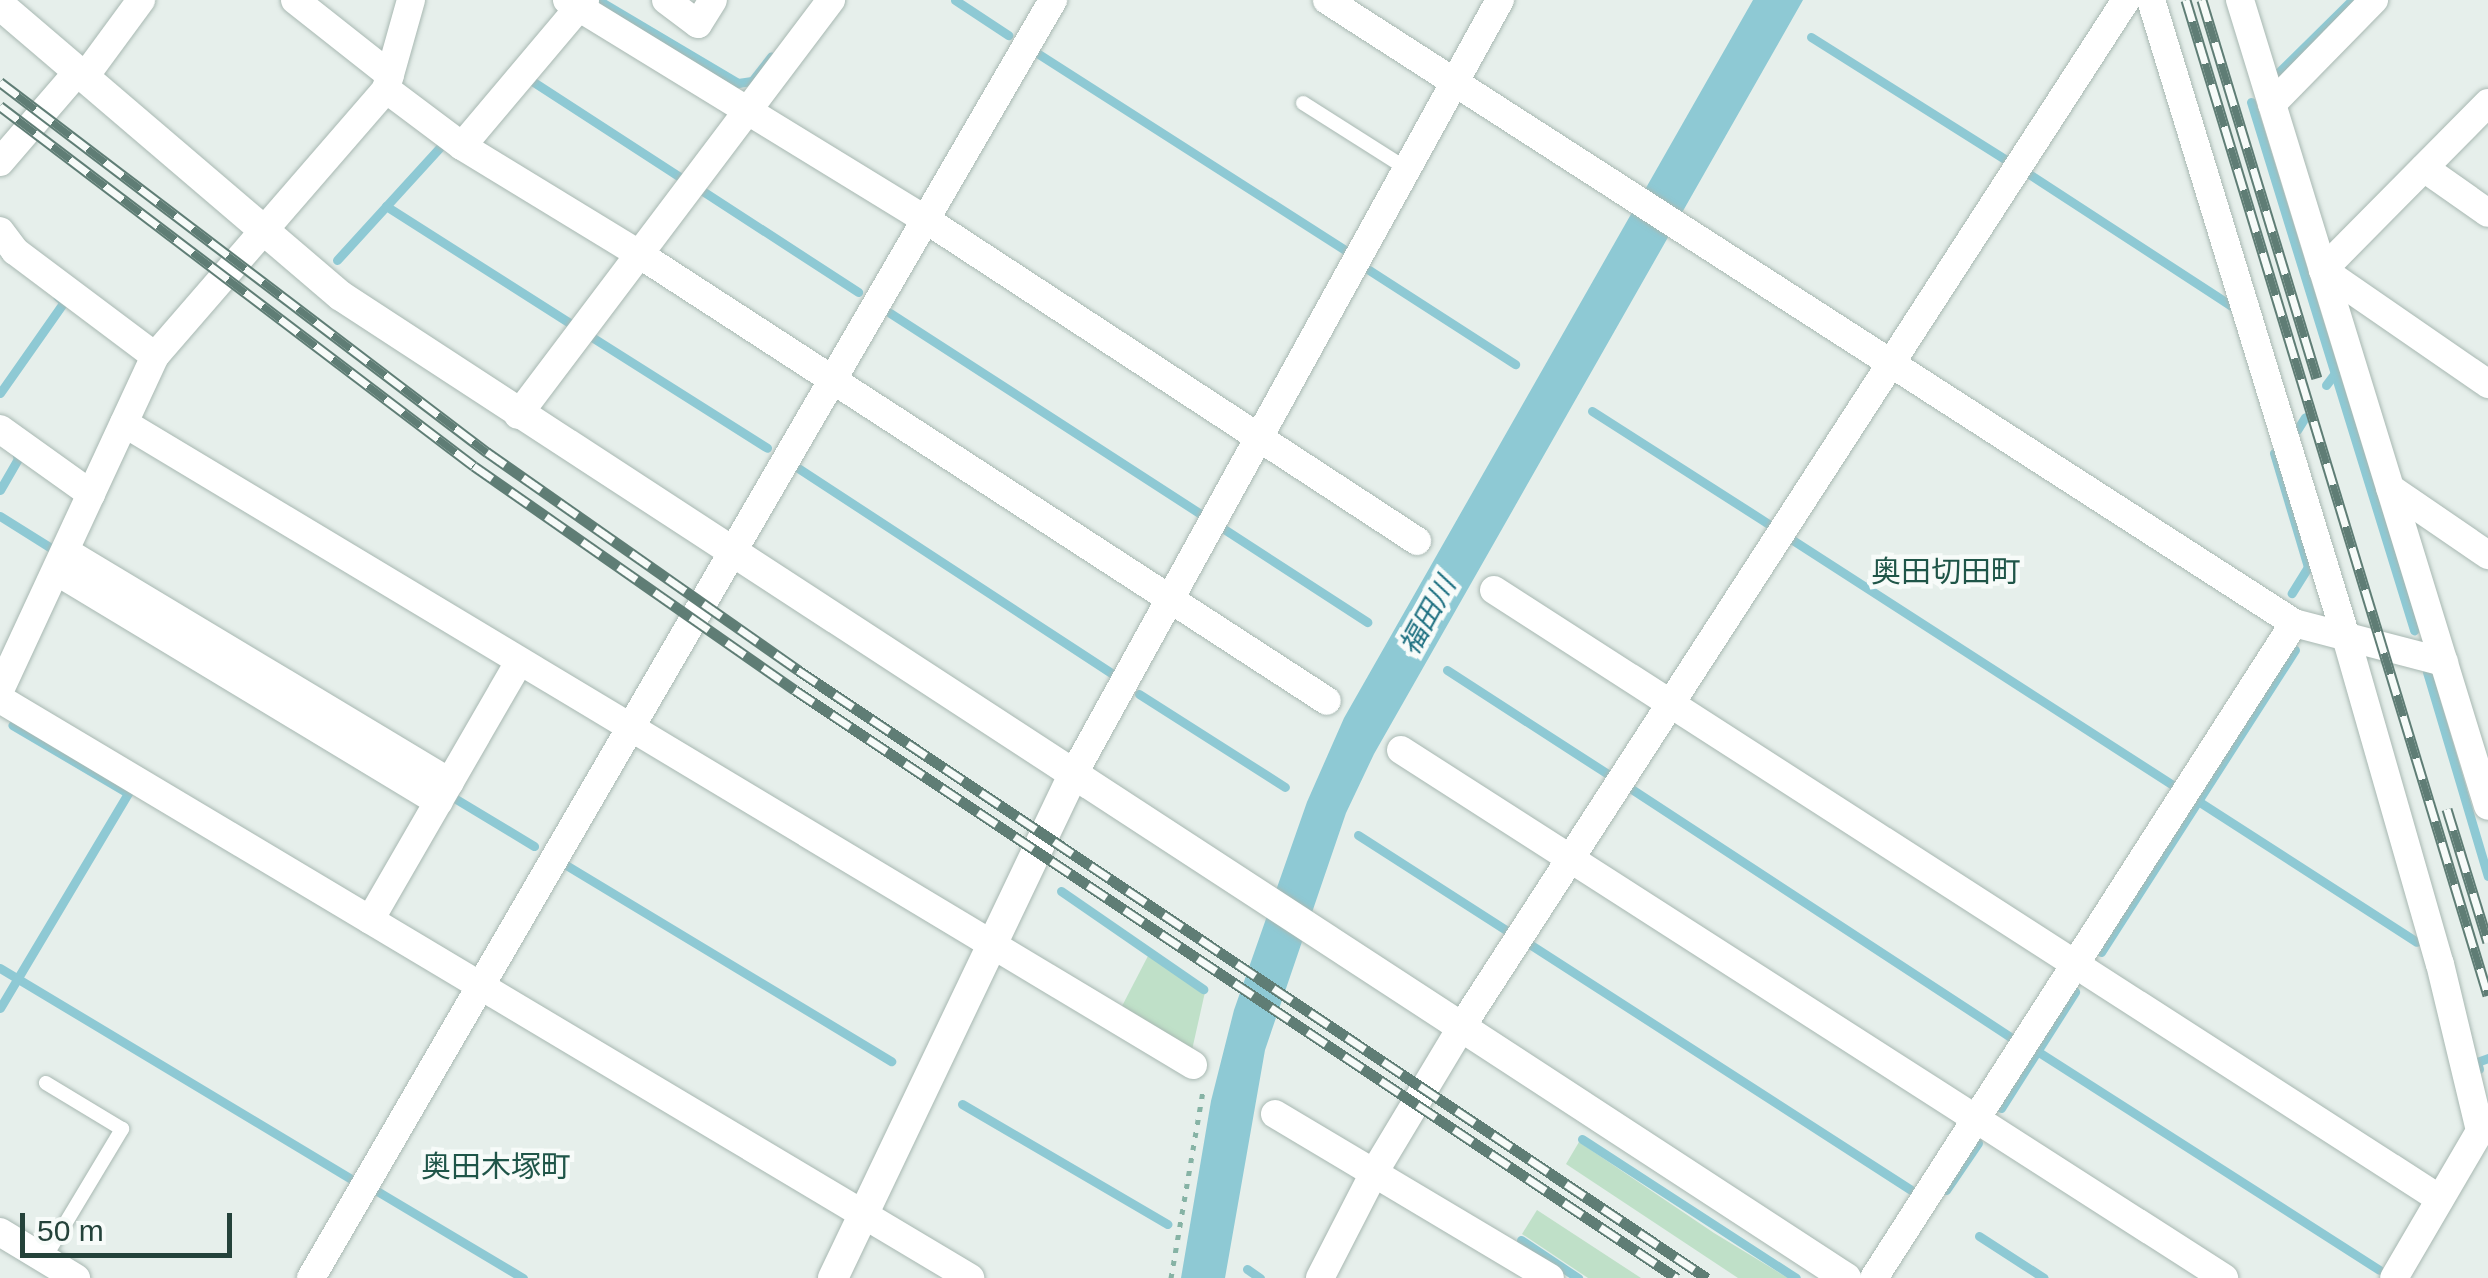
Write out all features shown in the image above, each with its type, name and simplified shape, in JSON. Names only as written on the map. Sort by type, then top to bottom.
[{"type":"street","points":[[0,162],[82,73],[140,0]]},
{"type":"street","points":[[295,0],[462,146],[639,254],[832,383],[1327,701]]},
{"type":"street","points":[[0,690],[155,356],[388,82],[411,0]]},
{"type":"street","points":[[666,0],[698,24],[713,0]]},
{"type":"street","points":[[518,416],[831,0]]},
{"type":"street","points":[[311,1278],[1053,0]]},
{"type":"street","points":[[1327,0],[2294,623],[2444,662]]},
{"type":"street","points":[[833,1278],[1073,775],[1500,0]]},
{"type":"street","points":[[1320,1278],[1375,1171],[1462,1026],[2126,0]]},
{"type":"street","points":[[2151,0],[2346,637],[2440,964],[2480,1131],[2394,1278]]},
{"type":"street","points":[[2240,0],[2488,806]]},
{"type":"street","points":[[2272,104],[2374,0]]},
{"type":"street","points":[[462,146],[577,3],[924,220],[1417,541]]},
{"type":"street","points":[[3,13],[82,73],[260,231],[341,296],[518,416],[1846,1278]]},
{"type":"street","points":[[2323,270],[2488,103]]},
{"type":"street","points":[[2424,168],[2488,212]]},
{"type":"street","points":[[0,232],[15,251],[155,356]]},
{"type":"street","points":[[2323,270],[2488,384]]},
{"type":"street","points":[[124,423],[1193,1065]]},
{"type":"street","points":[[0,429],[92,494]]},
{"type":"street","points":[[2390,488],[2488,555]]},
{"type":"street","points":[[60,561],[444,792]]},
{"type":"street","points":[[1494,590],[2440,1200]]},
{"type":"street","points":[[1874,1278],[2294,623]]},
{"type":"street","points":[[370,920],[519,662]]},
{"type":"street","points":[[0,699],[970,1278]]},
{"type":"street","points":[[2456,704],[2488,727]]},
{"type":"street","points":[[1401,750],[1974,1122],[2224,1278]]},
{"type":"street","points":[[1275,1114],[1550,1278]]},
{"type":"street","points":[[0,1232],[76,1278]]},
{"type":"lane","points":[[1303,103],[1407,169]]},
{"type":"lane","points":[[44,1258],[122,1129],[46,1083]]},
{"type":"path","points":[[1171,1278],[1206,1072],[1193,1065]]},
{"type":"green space","points":[[1149,954],[1205,992],[1192,1050],[1120,1010]]},
{"type":"green space","points":[[1579,1142],[1788,1278],[1738,1278],[1566,1164]]},
{"type":"green space","points":[[1537,1210],[1641,1278],[1588,1278],[1522,1234]]},
{"type":"water","name":"福田川","points":[[1753,0],[1803,0],[1374,754],[1346,813],[1265,1050],[1225,1278],[1181,1278],[1211,1101],[1234,1010],[1307,802],[1344,718]]},
{"type":"waterway","points":[[598,0],[738,83],[752,81],[771,57]]},
{"type":"waterway","points":[[955,0],[1008,35]]},
{"type":"waterway","points":[[2278,73],[2352,0]]},
{"type":"waterway","points":[[1811,37],[2006,160]]},
{"type":"waterway","points":[[1037,53],[1348,252]]},
{"type":"waterway","points":[[532,81],[683,179]]},
{"type":"waterway","points":[[2251,102],[2414,630]]},
{"type":"waterway","points":[[337,260],[443,144]]},
{"type":"waterway","points":[[2026,172],[2233,307]]},
{"type":"waterway","points":[[698,188],[858,292]]},
{"type":"waterway","points":[[386,206],[571,324]]},
{"type":"waterway","points":[[1369,270],[1515,364]]},
{"type":"waterway","points":[[0,393],[64,302],[57,296]]},
{"type":"waterway","points":[[890,313],[1205,517]]},
{"type":"waterway","points":[[587,334],[767,448]]},
{"type":"waterway","points":[[2326,385],[2335,373]]},
{"type":"waterway","points":[[1592,411],[1770,525]]},
{"type":"waterway","points":[[2297,430],[2305,417]]},
{"type":"waterway","points":[[0,490],[18,459],[15,449]]},
{"type":"waterway","points":[[2274,453],[2308,567],[2292,593]]},
{"type":"waterway","points":[[798,468],[1113,674]]},
{"type":"waterway","points":[[0,516],[51,548]]},
{"type":"waterway","points":[[1224,529],[1367,622]]},
{"type":"waterway","points":[[1791,539],[2174,786]]},
{"type":"waterway","points":[[2101,952],[2295,650]]},
{"type":"waterway","points":[[1447,670],[1609,775]]},
{"type":"waterway","points":[[2427,672],[2488,876]]},
{"type":"waterway","points":[[1139,694],[1285,787]]},
{"type":"waterway","points":[[0,1008],[128,793],[12,725]]},
{"type":"waterway","points":[[1630,788],[2011,1037]]},
{"type":"waterway","points":[[451,796],[534,846]]},
{"type":"waterway","points":[[2198,801],[2417,942]]},
{"type":"waterway","points":[[1358,835],[1509,932]]},
{"type":"waterway","points":[[566,865],[891,1061]]},
{"type":"waterway","points":[[1061,891],[1203,989]]},
{"type":"waterway","points":[[1531,945],[1911,1190]]},
{"type":"waterway","points":[[0,968],[350,1178]]},
{"type":"waterway","points":[[2001,1108],[2075,992]]},
{"type":"waterway","points":[[2037,1051],[2379,1270]]},
{"type":"waterway","points":[[2479,1069],[2477,1062],[2488,1058]]},
{"type":"waterway","points":[[962,1104],[1167,1224]]},
{"type":"waterway","points":[[1582,1139],[1796,1278]]},
{"type":"waterway","points":[[1946,1190],[1978,1143]]},
{"type":"waterway","points":[[377,1191],[523,1278]]},
{"type":"waterway","points":[[1979,1236],[2044,1278]]},
{"type":"waterway","points":[[1521,1240],[1578,1278]]},
{"type":"waterway","points":[[1247,1269],[1260,1278]]},
{"type":"railway","points":[[2186,0],[2488,995]]},
{"type":"railway","points":[[2202,0],[2317,378]]},
{"type":"railway","points":[[0,82],[487,452],[798,670],[1707,1278]]},
{"type":"railway","points":[[0,106],[474,466],[795,690],[1677,1278]]},
{"type":"railway","points":[[2447,809],[2488,942]]},
{"type":"district","name":"奥田切田町","points":[[1946,572]]},
{"type":"district","name":"奥田木塚町","points":[[496,1167]]}]
